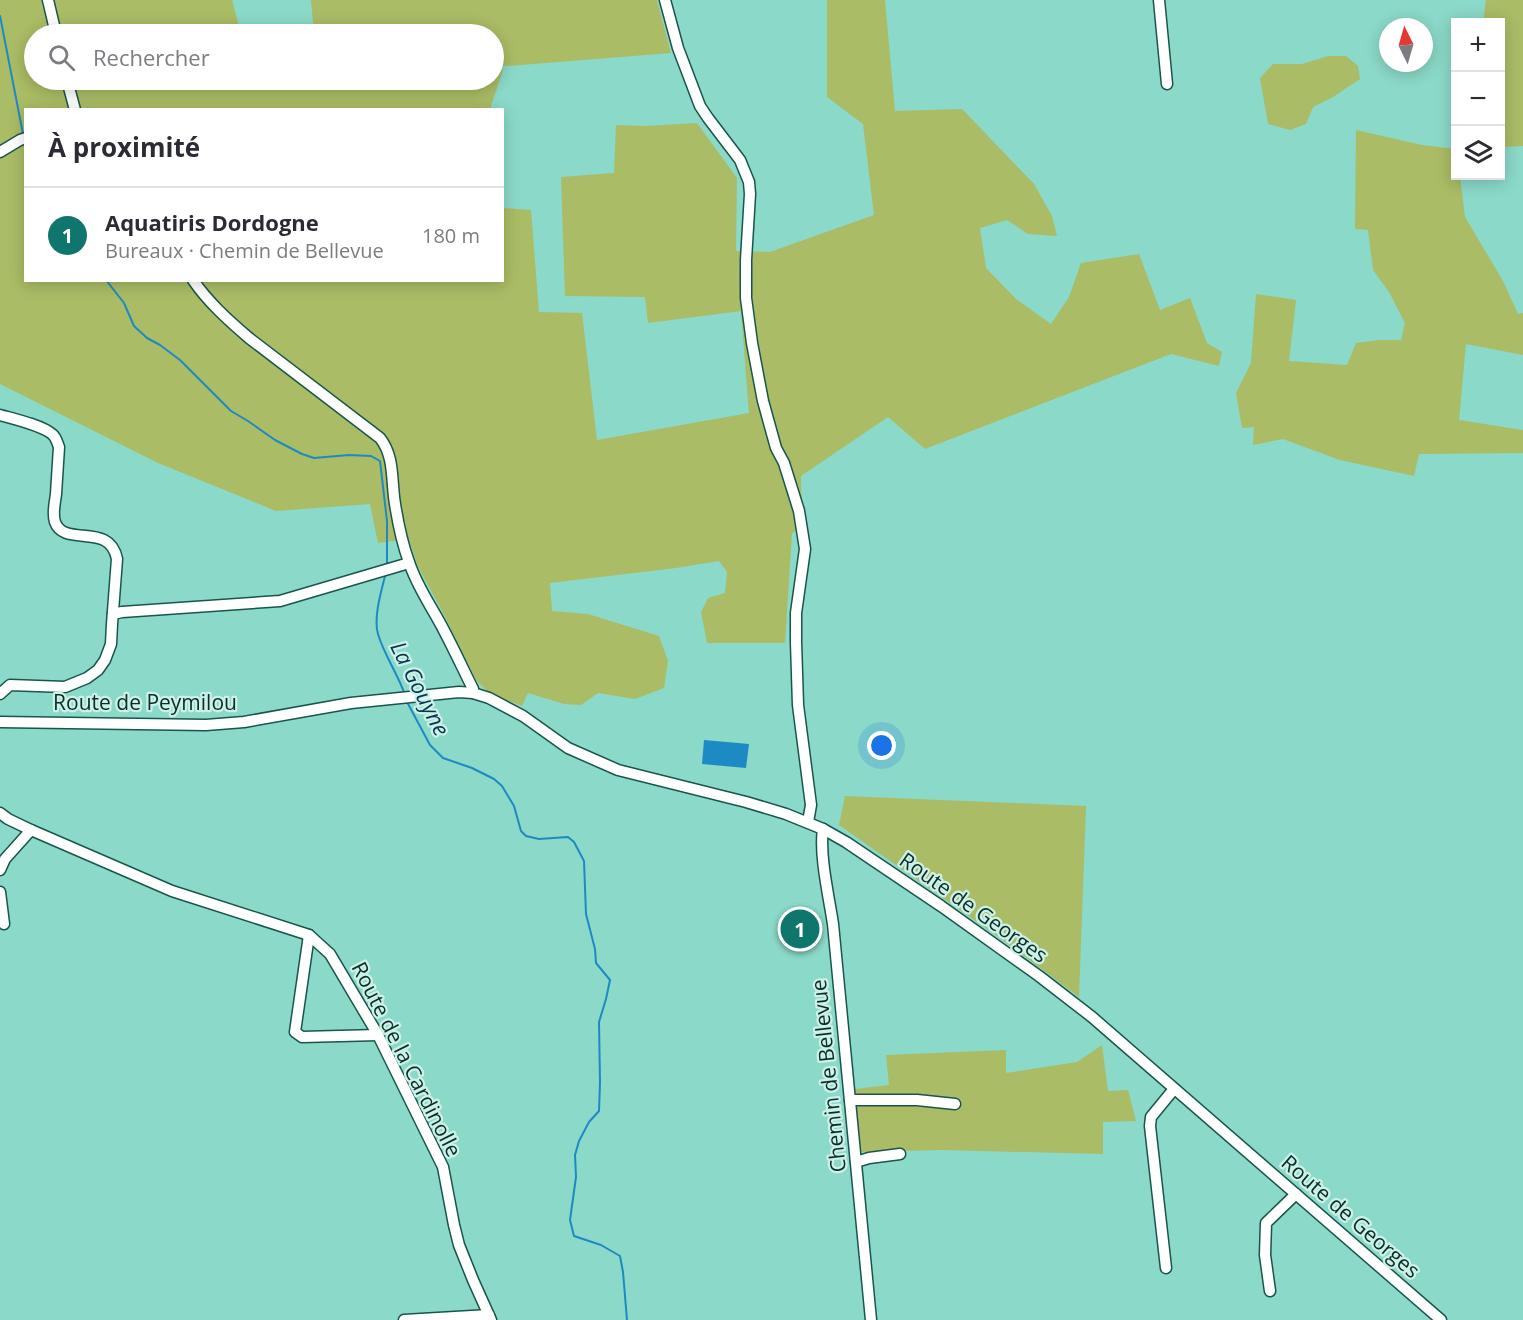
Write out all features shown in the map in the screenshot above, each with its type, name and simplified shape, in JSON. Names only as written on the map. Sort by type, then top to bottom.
[{"type":"street","points":[[48,0],[54,24]]},
{"type":"street","points":[[665,0],[678,48],[700,106],[740,160],[748,182],[750,194],[746,298],[752,342],[770,429],[791,485],[804,536],[805,549],[796,613],[796,642],[798,705],[811,806],[807,822]]},
{"type":"street","points":[[1159,0],[1167,84]]},
{"type":"street","points":[[70,90],[75,108]]},
{"type":"street","points":[[0,152],[23,139]]},
{"type":"street","points":[[194,282],[200,291],[249,338],[380,438],[390,458],[394,502],[409,563],[473,693]]},
{"type":"street","points":[[0,415],[51,433],[57,440],[59,447],[54,519],[58,528],[67,534],[96,537],[110,543],[117,559],[111,644],[98,670],[87,678],[65,687],[10,685],[0,694]]},
{"type":"street","points":[[113,614],[280,601],[409,563]]},
{"type":"street","name":"Route de Georges","points":[[397,698],[459,692],[489,698],[523,716],[568,748],[618,770],[746,802],[807,822],[846,842],[941,906],[1092,1017],[1442,1320]]},
{"type":"street","name":"Route de Peymilou","points":[[0,722],[206,725],[244,722],[351,702],[397,698]]},
{"type":"street","name":"Route de la Cardinolle","points":[[0,813],[31,830],[172,891],[309,935],[330,954],[378,1035],[443,1167],[459,1245],[490,1317]]},
{"type":"street","name":"Chemin de Bellevue","points":[[823,829],[824,866],[833,924],[871,1320]]},
{"type":"street","points":[[0,870],[5,859],[31,830]]},
{"type":"street","points":[[0,892],[4,924]]},
{"type":"street","points":[[309,935],[295,1032],[302,1036],[378,1035]]},
{"type":"street","points":[[1166,1268],[1150,1126],[1151,1117],[1174,1089]]},
{"type":"street","points":[[850,1100],[917,1100],[955,1104]]},
{"type":"street","points":[[856,1162],[900,1154]]},
{"type":"street","points":[[1270,1291],[1265,1256],[1266,1223],[1296,1194]]},
{"type":"street","points":[[404,1320],[490,1317]]},
{"type":"green space","points":[[0,0],[232,0],[238,24],[24,24],[24,90],[496,90],[490,108],[24,108],[24,282],[504,282],[504,208],[531,210],[539,312],[582,313],[597,440],[749,413],[741,311],[648,323],[645,297],[565,296],[561,177],[614,173],[616,125],[697,123],[737,178],[736,251],[770,252],[874,215],[863,124],[827,97],[827,0],[885,0],[895,111],[962,109],[1034,184],[1052,216],[1057,236],[1028,234],[1007,220],[980,228],[986,268],[1016,299],[1051,324],[1069,297],[1081,263],[1139,254],[1160,310],[1190,298],[1207,343],[1222,352],[1219,366],[1171,354],[925,449],[888,417],[801,476],[802,527],[792,533],[785,643],[707,643],[701,612],[708,598],[725,593],[727,572],[719,561],[550,583],[552,611],[588,614],[659,636],[668,661],[664,688],[635,699],[598,693],[581,705],[564,704],[528,693],[522,706],[489,693],[476,680],[417,565],[409,539],[378,543],[370,504],[276,511],[158,463],[0,384]]},
{"type":"green space","points":[[311,0],[657,0],[671,53],[504,66],[504,24],[313,24]]},
{"type":"green space","points":[[1486,0],[1523,0],[1523,146],[1505,147],[1505,18],[1484,18]]},
{"type":"green space","points":[[1328,56],[1346,56],[1358,66],[1360,79],[1313,107],[1306,124],[1290,130],[1268,124],[1260,78],[1273,64],[1302,64]]},
{"type":"green space","points":[[1356,130],[1422,145],[1451,149],[1451,180],[1460,180],[1465,217],[1503,281],[1518,314],[1523,313],[1523,355],[1466,344],[1459,420],[1523,430],[1523,453],[1419,454],[1414,476],[1340,460],[1283,439],[1253,445],[1254,427],[1242,428],[1236,393],[1251,363],[1256,294],[1296,300],[1289,361],[1347,365],[1356,343],[1401,340],[1405,323],[1389,292],[1373,270],[1368,230],[1355,229]]},
{"type":"green space","points":[[845,796],[1086,806],[1079,997],[1003,940],[839,825]]},
{"type":"green space","points":[[1102,1045],[1108,1091],[1128,1090],[1136,1121],[1103,1122],[1103,1154],[942,1150],[860,1152],[855,1089],[889,1085],[886,1055],[1006,1050],[1006,1073],[1077,1062]]},
{"type":"water","points":[[704,740],[749,744],[746,768],[702,764]]},
{"type":"waterway","name":"La Gouyne","points":[[0,16],[23,134]]},
{"type":"waterway","name":"La Gouyne","points":[[108,282],[124,303],[134,326],[147,338],[180,360],[231,411],[275,440],[314,458],[349,455],[371,456],[380,461],[387,521],[387,567]]},
{"type":"waterway","name":"La Gouyne","points":[[386,572],[379,603],[378,634],[405,695]]},
{"type":"waterway","name":"La Gouyne","points":[[406,700],[430,745],[443,758],[472,768],[494,779],[502,786],[514,806],[521,831],[526,836],[539,839],[568,837],[574,842],[584,861],[586,914],[595,949],[596,963],[610,980],[599,1022],[599,1111],[589,1122],[575,1155],[576,1177],[570,1220],[574,1236],[601,1245],[620,1256],[627,1320]]},
{"type":"place","name":"Aquatiris Dordogne","points":[[800,929]]}]
